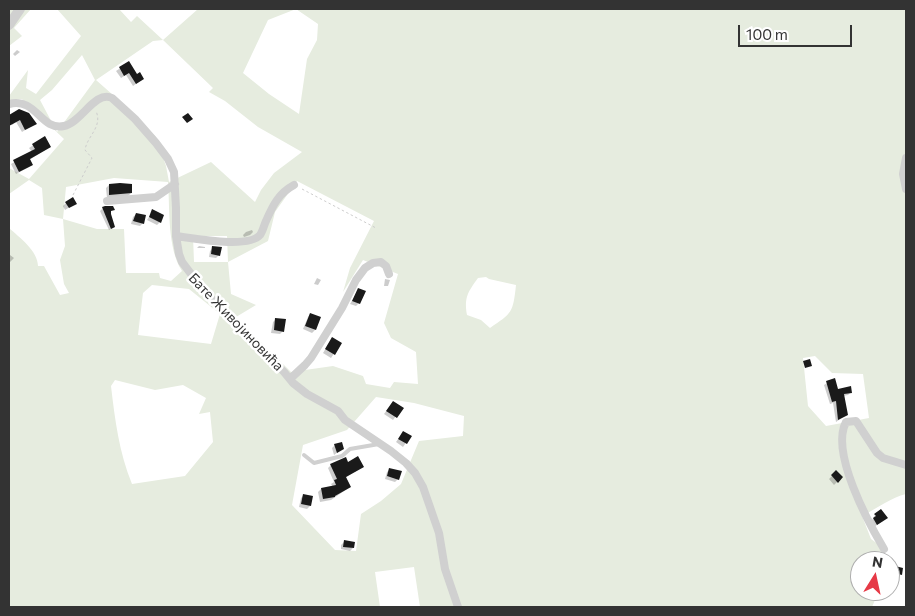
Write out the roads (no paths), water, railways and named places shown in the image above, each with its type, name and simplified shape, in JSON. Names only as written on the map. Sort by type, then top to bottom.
[{"type":"street","points":[[9,26],[20,9]]},
{"type":"street","name":"Бате Живојиновића","points":[[9,104],[22,103],[29,106],[51,125],[62,127],[72,123],[93,104],[104,96],[108,96],[134,119],[168,159],[174,172],[176,236],[179,254],[188,271],[204,291],[278,365],[293,383],[307,394],[338,411],[345,420],[406,463],[423,486],[439,533],[446,569],[458,607]]},
{"type":"street","points":[[906,158],[903,174],[906,189]]},
{"type":"street","points":[[106,201],[156,197],[174,184]]},
{"type":"street","points":[[176,236],[234,243],[251,240],[259,236],[272,207],[283,191],[294,185]]},
{"type":"street","name":"Бате Живојиновића","points":[[290,379],[311,358],[342,308],[356,280],[366,268],[373,263],[381,262],[386,266],[389,274]]},
{"type":"street","points":[[884,549],[847,471],[842,434],[846,422],[856,421],[877,453],[883,458],[906,465]]},
{"type":"lane","points":[[304,455],[314,463],[342,456],[350,449],[381,444]]}]
